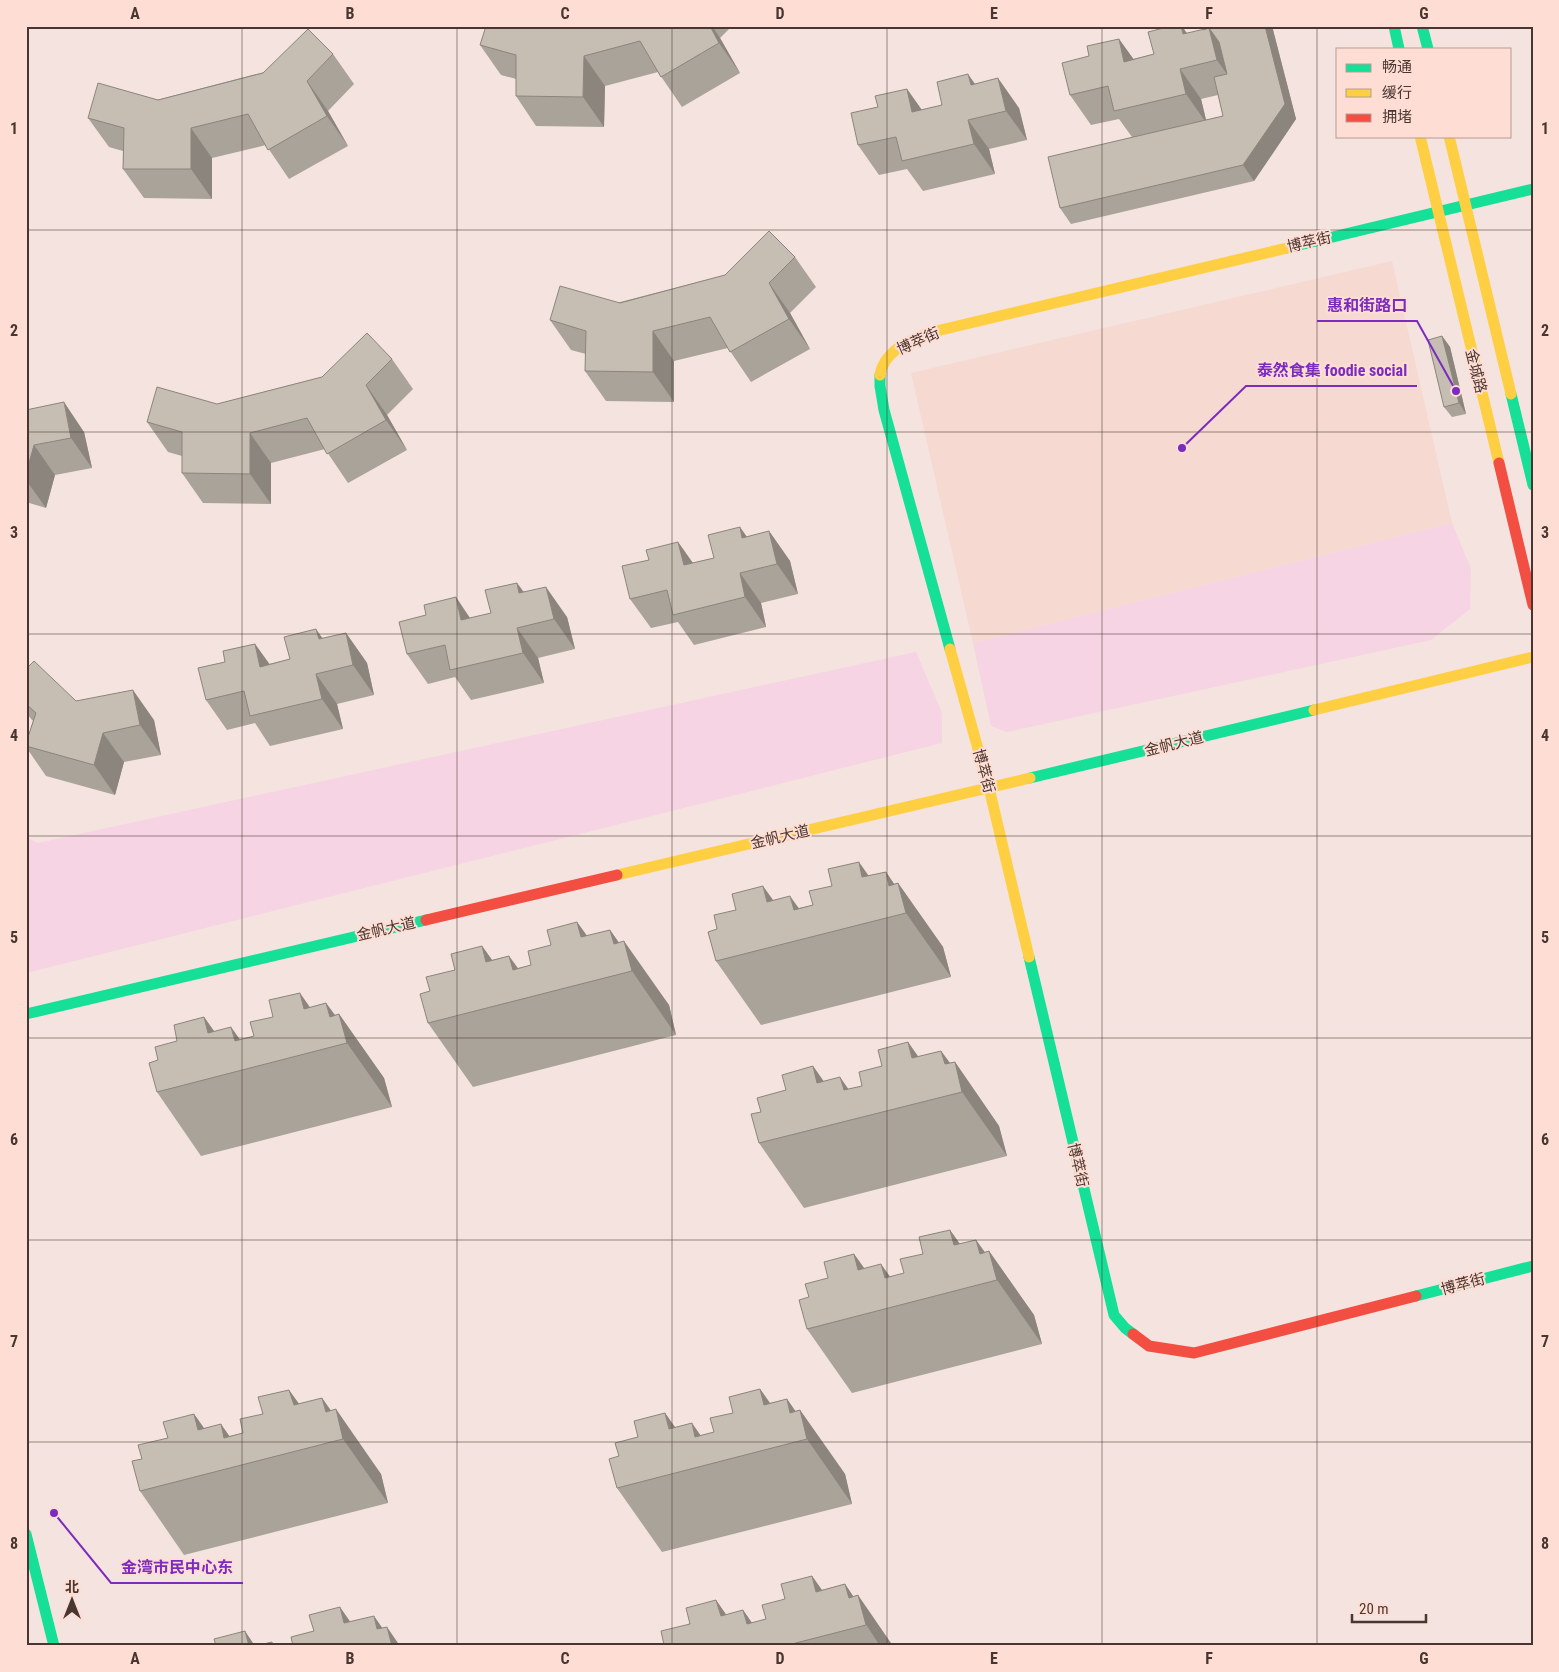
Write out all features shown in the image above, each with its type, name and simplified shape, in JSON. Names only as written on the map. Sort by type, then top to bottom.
[{"type":"street","points":[[1394,26],[1399,48]]},
{"type":"street","points":[[1422,26],[1428,48]]},
{"type":"street","name":"金城路","points":[[1420,138],[1533,605]]},
{"type":"street","name":"金城路","points":[[1449,138],[1533,485]]},
{"type":"street","name":"博萃街","points":[[1533,188],[928,333],[902,345],[887,356],[879,378],[884,410],[989,788],[1106,1289],[1114,1315],[1125,1328],[1149,1346],[1194,1353],[1533,1266]]},
{"type":"street","name":"金帆大道","points":[[26,1014],[989,788],[1533,657]]},
{"type":"street","points":[[26,1534],[54,1646]]},
{"type":"shaded area","points":[[1392,261],[1452,523],[973,643],[911,373]]},
{"type":"shaded area","points":[[1452,523],[1471,569],[1470,609],[1431,640],[1007,732],[991,726],[973,643]]},
{"type":"shaded area","points":[[916,652],[942,713],[942,743],[26,973],[26,837],[38,843]]},
{"type":"building","points":[[486,26],[710,26],[719,43],[661,77],[640,41],[584,56],[583,97],[516,96],[516,55],[480,45]]},
{"type":"building","points":[[1171,26],[1181,26],[1183,34],[1209,28],[1217,60],[1180,69],[1186,94],[1114,111],[1108,86],[1070,95],[1062,63],[1089,56],[1087,46],[1119,39],[1124,62],[1154,54],[1148,32]]},
{"type":"building","points":[[1202,26],[1265,26],[1285,104],[1243,165],[1060,208],[1048,157],[1223,116],[1214,77],[1227,74],[1219,42],[1209,28],[1203,30]]},
{"type":"building","points":[[308,29],[333,54],[307,81],[327,116],[268,150],[248,114],[191,128],[191,169],[123,169],[124,128],[88,118],[98,83],[158,100],[263,73]]},
{"type":"building","points":[[968,74],[971,85],[998,78],[1006,111],[968,120],[974,144],[902,161],[896,137],[858,145],[851,113],[878,107],[875,96],[907,89],[912,112],[942,105],[937,82]]},
{"type":"building","points":[[769,231],[795,257],[769,283],[789,319],[730,352],[710,317],[653,331],[653,372],[585,371],[586,331],[550,320],[560,286],[620,303],[725,275]]},
{"type":"building","points":[[367,333],[392,359],[366,385],[386,420],[327,454],[307,418],[250,433],[250,474],[182,473],[182,432],[147,422],[157,387],[217,404],[322,377]]},
{"type":"building","points":[[1442,336],[1459,403],[1444,407],[1428,340]]},
{"type":"building","points":[[64,402],[71,438],[34,445],[26,474],[26,410]]},
{"type":"building","points":[[740,527],[742,538],[769,531],[777,564],[740,573],[745,597],[673,615],[667,590],[630,599],[622,566],[649,560],[646,550],[678,542],[684,565],[714,558],[708,535]]},
{"type":"building","points":[[517,583],[519,593],[546,587],[554,619],[517,628],[523,653],[450,670],[445,645],[407,654],[399,622],[426,615],[424,605],[456,597],[461,620],[491,613],[485,590]]},
{"type":"building","points":[[316,629],[319,639],[346,633],[353,665],[316,674],[322,699],[250,716],[244,691],[206,700],[198,668],[225,662],[223,651],[255,644],[260,667],[290,659],[284,637]]},
{"type":"building","points":[[34,661],[76,701],[133,690],[140,725],[103,733],[94,765],[26,746],[36,713],[26,704],[26,669]]},
{"type":"building","points":[[859,862],[862,877],[886,872],[889,886],[898,883],[906,913],[716,961],[708,932],[717,929],[714,915],[736,910],[732,894],[763,886],[767,902],[790,896],[794,910],[813,905],[809,891],[832,886],[828,869]]},
{"type":"building","points":[[577,922],[581,937],[610,930],[614,944],[624,941],[632,971],[428,1023],[420,994],[430,991],[426,977],[455,970],[451,954],[482,946],[486,962],[509,956],[513,970],[531,965],[528,951],[551,945],[547,930]]},
{"type":"building","points":[[300,993],[304,1009],[326,1003],[330,1017],[339,1014],[347,1043],[157,1092],[149,1063],[158,1060],[155,1047],[177,1041],[174,1025],[204,1017],[208,1033],[231,1027],[235,1041],[254,1036],[250,1022],[273,1017],[269,1000]]},
{"type":"building","points":[[908,1042],[912,1058],[941,1051],[945,1064],[955,1062],[962,1092],[759,1143],[751,1114],[761,1112],[757,1098],[786,1090],[782,1075],[813,1066],[817,1083],[840,1077],[844,1090],[862,1086],[859,1072],[882,1066],[878,1050]]},
{"type":"building","points":[[950,1230],[954,1245],[976,1240],[980,1254],[989,1251],[997,1280],[807,1329],[799,1300],[809,1297],[805,1284],[828,1278],[824,1262],[854,1254],[858,1270],[881,1264],[885,1278],[904,1273],[900,1259],[923,1254],[919,1237]]},
{"type":"building","points":[[760,1389],[764,1405],[787,1399],[790,1413],[800,1410],[807,1439],[617,1488],[609,1459],[619,1456],[615,1443],[638,1437],[634,1421],[665,1413],[669,1429],[692,1423],[695,1437],[714,1432],[710,1418],[733,1413],[729,1397]]},
{"type":"building","points":[[289,1390],[294,1405],[322,1398],[326,1412],[336,1409],[343,1439],[140,1491],[132,1461],[142,1459],[138,1445],[168,1438],[163,1422],[194,1414],[198,1430],[221,1424],[224,1438],[243,1433],[240,1419],[263,1414],[258,1397]]},
{"type":"building","points":[[812,1576],[816,1592],[845,1584],[849,1598],[858,1595],[866,1625],[784,1646],[662,1646],[664,1645],[661,1631],[690,1624],[686,1608],[716,1600],[721,1616],[743,1610],[747,1624],[766,1619],[762,1605],[785,1599],[781,1584]]},
{"type":"building","points":[[340,1607],[344,1623],[374,1616],[377,1629],[387,1627],[392,1646],[293,1646],[291,1637],[314,1631],[309,1615]]},
{"type":"building","points":[[245,1631],[249,1646],[216,1646],[214,1639]]},
{"type":"building","points":[[272,1642],[273,1646],[255,1646]]},
{"type":"traffic: fast","points":[[1394,26],[1399,48]]},
{"type":"traffic: fast","points":[[1422,26],[1428,48]]},
{"type":"traffic: fast","points":[[1287,248],[1533,189]]},
{"type":"traffic: fast","points":[[880,375],[884,410],[950,649]]},
{"type":"traffic: fast","points":[[1511,394],[1533,485]]},
{"type":"traffic: fast","points":[[1030,778],[1314,710]]},
{"type":"traffic: fast","points":[[26,1014],[426,920]]},
{"type":"traffic: fast","points":[[1029,957],[1114,1315],[1133,1334]]},
{"type":"traffic: fast","points":[[1416,1296],[1533,1266]]},
{"type":"traffic: fast","points":[[26,1534],[54,1646]]},
{"type":"traffic: slow","points":[[1420,138],[1499,463]]},
{"type":"traffic: slow","points":[[1449,138],[1511,394]]},
{"type":"traffic: slow","points":[[880,375],[886,360],[898,348],[928,333],[1287,248]]},
{"type":"traffic: slow","points":[[950,649],[989,788],[1029,957]]},
{"type":"traffic: slow","points":[[1314,710],[1533,657]]},
{"type":"traffic: slow","points":[[617,875],[1030,778]]},
{"type":"traffic: jam","points":[[1499,463],[1533,605]]},
{"type":"traffic: jam","points":[[426,920],[617,875]]},
{"type":"traffic: jam","points":[[1133,1334],[1149,1346],[1194,1353],[1416,1296]]},
{"type":"place","name":"惠和街路口","points":[[1456,391]]},
{"type":"place","name":"泰然食集 foodie social","points":[[1182,448]]},
{"type":"place","name":"金湾市民中心东","points":[[54,1513]]}]
